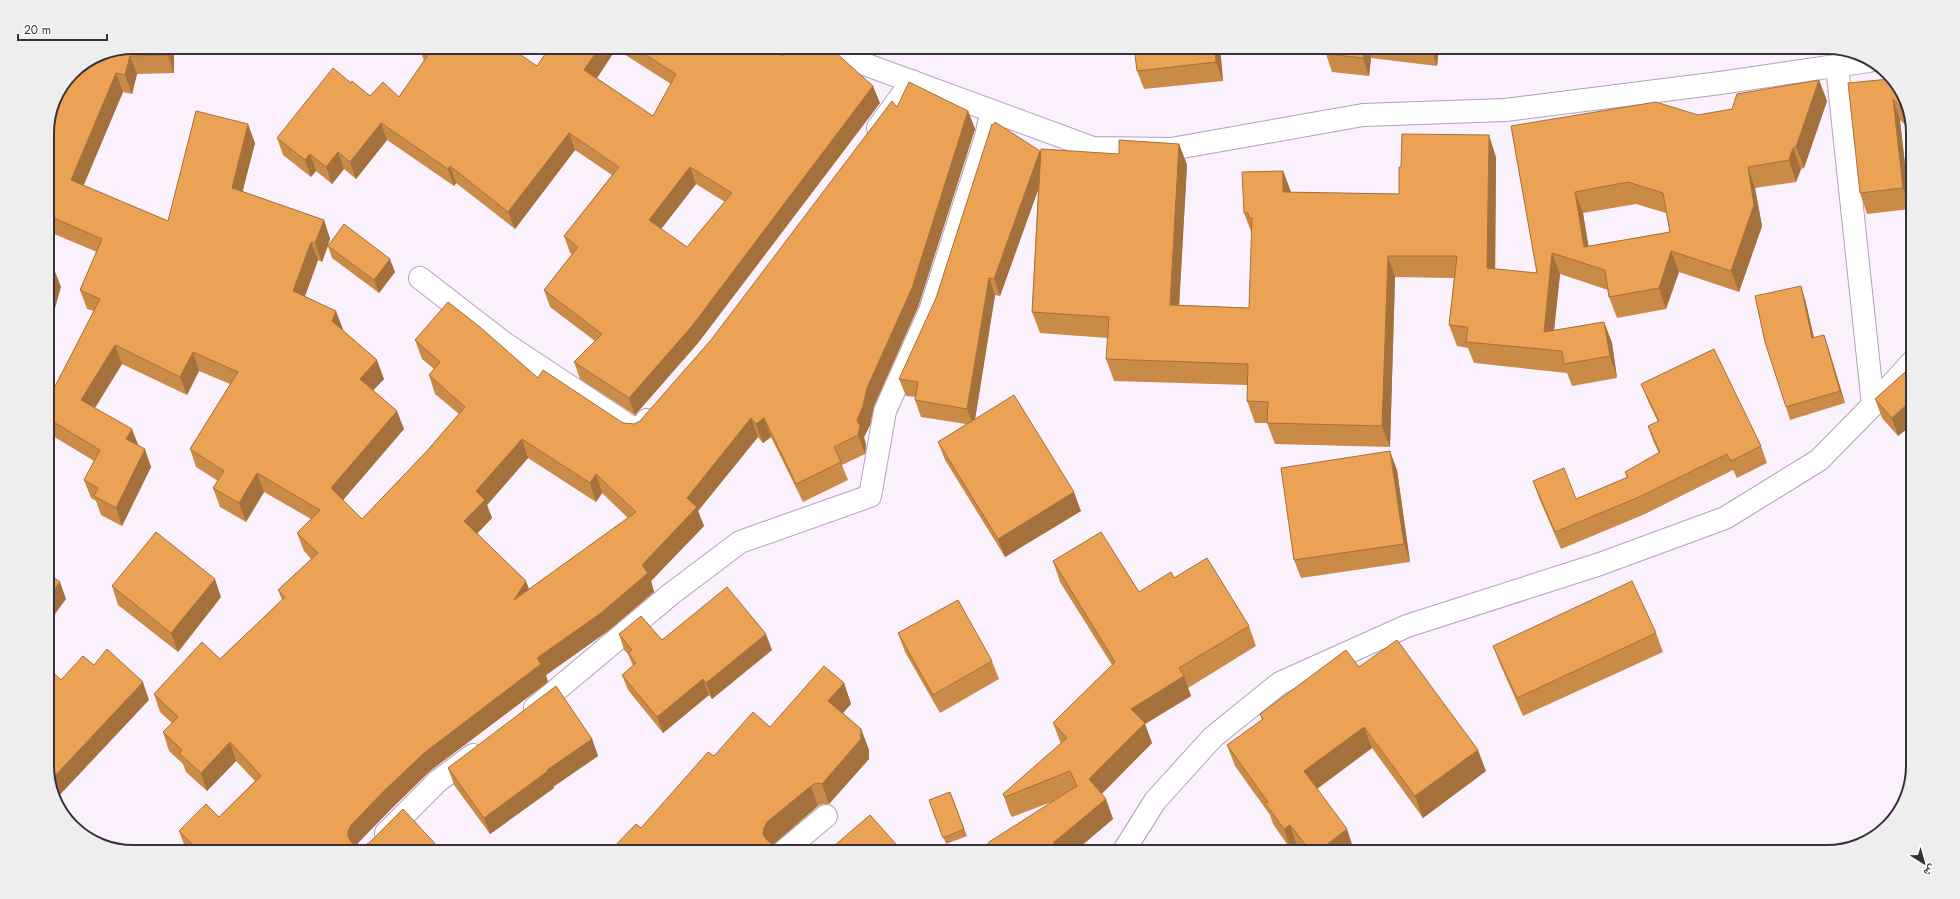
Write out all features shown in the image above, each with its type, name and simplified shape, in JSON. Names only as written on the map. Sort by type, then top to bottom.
[{"type":"street","points":[[837,54],[1093,148],[1171,149],[1363,115],[1505,110],[1854,60],[1873,405]]},
{"type":"street","points":[[865,146],[912,81]]},
{"type":"street","points":[[521,719],[546,700],[671,594],[740,542],[870,496],[885,410],[930,310],[984,140],[992,110]]},
{"type":"street","points":[[420,278],[504,344],[637,431],[662,403]]},
{"type":"street","points":[[1127,845],[1155,801],[1213,736],[1280,683],[1406,626],[1600,564],[1725,518],[1819,460],[1906,369]]},
{"type":"street","points":[[373,845],[438,781],[489,743]]},
{"type":"street","points":[[791,845],[826,816]]},
{"type":"building","points":[[168,54],[130,56],[125,75],[116,73],[71,180],[168,221],[196,111],[248,124],[232,188],[324,220],[315,243],[311,242],[293,291],[336,311],[332,321],[377,360],[360,379],[397,411],[331,488],[362,519],[426,452],[465,407],[429,375],[440,362],[415,340],[448,302],[480,327],[538,378],[543,370],[623,423],[634,424],[640,421],[711,340],[892,101],[897,107],[909,82],[968,111],[912,288],[867,388],[863,406],[857,420],[860,426],[858,435],[834,447],[841,462],[796,484],[764,418],[756,424],[751,418],[687,498],[697,507],[642,565],[648,573],[601,613],[537,658],[541,664],[424,753],[351,825],[348,831],[348,836],[351,842],[356,845],[193,845],[179,831],[206,804],[219,817],[261,776],[230,742],[201,773],[179,753],[182,750],[163,732],[178,717],[154,694],[202,642],[220,659],[285,597],[278,590],[318,553],[297,533],[320,510],[257,473],[239,503],[213,488],[224,471],[190,449],[238,372],[193,352],[180,377],[115,345],[81,400],[132,429],[126,439],[145,449],[116,508],[94,496],[98,488],[84,480],[100,450],[54,422],[54,388],[100,299],[80,290],[102,239],[54,218],[54,128],[60,103],[70,85],[89,67],[98,62],[123,55]],"holes":[[[522,439],[590,483],[596,474],[636,512],[514,600],[526,581],[464,521],[485,500],[476,491]]]},
{"type":"building","points":[[426,54],[519,54],[537,66],[545,54],[595,54],[584,70],[653,116],[676,74],[644,54],[779,54],[783,56],[784,54],[837,54],[873,86],[692,326],[629,398],[574,362],[602,334],[544,290],[578,247],[564,236],[619,167],[569,133],[508,212],[450,166],[448,169],[381,123],[350,162],[338,152],[326,167],[310,154],[305,160],[277,138],[333,68],[370,96],[383,82],[399,97],[428,55]],"holes":[[[690,167],[732,193],[687,247],[649,220]]]},
{"type":"building","points":[[1135,54],[1215,54],[1216,62],[1137,71]]},
{"type":"building","points":[[1326,54],[1363,54],[1363,58]]},
{"type":"building","points":[[1819,80],[1796,147],[1793,148],[1789,160],[1748,167],[1754,205],[1731,271],[1671,251],[1659,288],[1609,297],[1605,270],[1552,253],[1544,332],[1604,322],[1610,356],[1564,364],[1562,351],[1466,342],[1468,327],[1449,325],[1457,256],[1388,256],[1382,426],[1267,423],[1268,402],[1247,401],[1248,364],[1106,359],[1109,317],[1032,312],[1041,149],[1119,154],[1119,140],[1179,144],[1170,305],[1249,308],[1252,218],[1249,218],[1248,213],[1244,213],[1242,172],[1283,171],[1283,192],[1399,194],[1399,167],[1401,167],[1402,134],[1489,135],[1487,268],[1537,273],[1511,126],[1656,102],[1698,115],[1732,109],[1737,94]],"holes":[[[1628,182],[1663,193],[1670,232],[1584,247],[1575,192]]]},
{"type":"building","points":[[1885,80],[1893,89],[1898,98],[1902,108],[1893,99],[1903,188],[1860,193],[1848,83]]},
{"type":"building","points":[[995,122],[1040,151],[994,279],[989,278],[967,409],[915,400],[918,382],[899,379],[936,298],[992,124],[994,125]]},
{"type":"building","points":[[344,224],[390,259],[374,280],[328,246]]},
{"type":"building","points":[[1801,286],[1812,338],[1824,335],[1840,391],[1786,407],[1765,342],[1755,296]]},
{"type":"building","points":[[1714,349],[1761,446],[1731,461],[1727,454],[1639,497],[1555,532],[1533,481],[1564,468],[1576,499],[1628,477],[1625,472],[1660,452],[1648,426],[1659,421],[1641,384]]},
{"type":"building","points":[[1906,371],[1906,405],[1892,418],[1875,399]]},
{"type":"building","points":[[1014,395],[1074,492],[998,539],[938,442]]},
{"type":"building","points":[[1390,451],[1404,544],[1294,560],[1281,468]]},
{"type":"building","points":[[156,532],[215,579],[171,633],[112,586]]},
{"type":"building","points":[[1101,532],[1139,592],[1171,572],[1174,578],[1207,558],[1249,626],[1179,668],[1184,676],[1131,709],[1145,723],[1089,779],[1106,799],[1053,843],[1057,845],[988,845],[989,842],[1077,786],[1070,771],[1005,797],[1003,794],[1067,738],[1053,723],[1115,662],[1053,561]]},
{"type":"building","points":[[54,578],[60,582],[54,590]]},
{"type":"building","points":[[1632,581],[1656,633],[1517,698],[1493,646]]},
{"type":"building","points":[[727,587],[766,634],[706,683],[703,679],[657,717],[622,675],[636,663],[628,653],[632,650],[619,634],[641,616],[662,640]]},
{"type":"building","points":[[958,600],[992,661],[933,695],[898,633]]},
{"type":"building","points":[[1397,640],[1478,750],[1415,796],[1364,727],[1304,771],[1347,829],[1326,845],[1306,845],[1290,825],[1284,829],[1265,803],[1268,802],[1227,745],[1263,719],[1260,714],[1346,650],[1359,667]]},
{"type":"building","points":[[107,649],[143,682],[55,776],[54,674],[61,680],[83,656],[94,665]]},
{"type":"building","points":[[824,666],[844,683],[828,701],[861,729],[861,739],[822,784],[816,783],[811,786],[767,822],[763,834],[773,845],[616,845],[636,824],[641,828],[708,752],[714,756],[753,712],[770,727]]},
{"type":"building","points":[[556,686],[592,739],[547,770],[548,771],[484,818],[448,768]]},
{"type":"building","points":[[950,792],[964,829],[943,838],[929,800]]},
{"type":"building","points":[[403,809],[436,845],[365,845],[369,843]]},
{"type":"building","points":[[870,815],[897,845],[835,845]]}]
